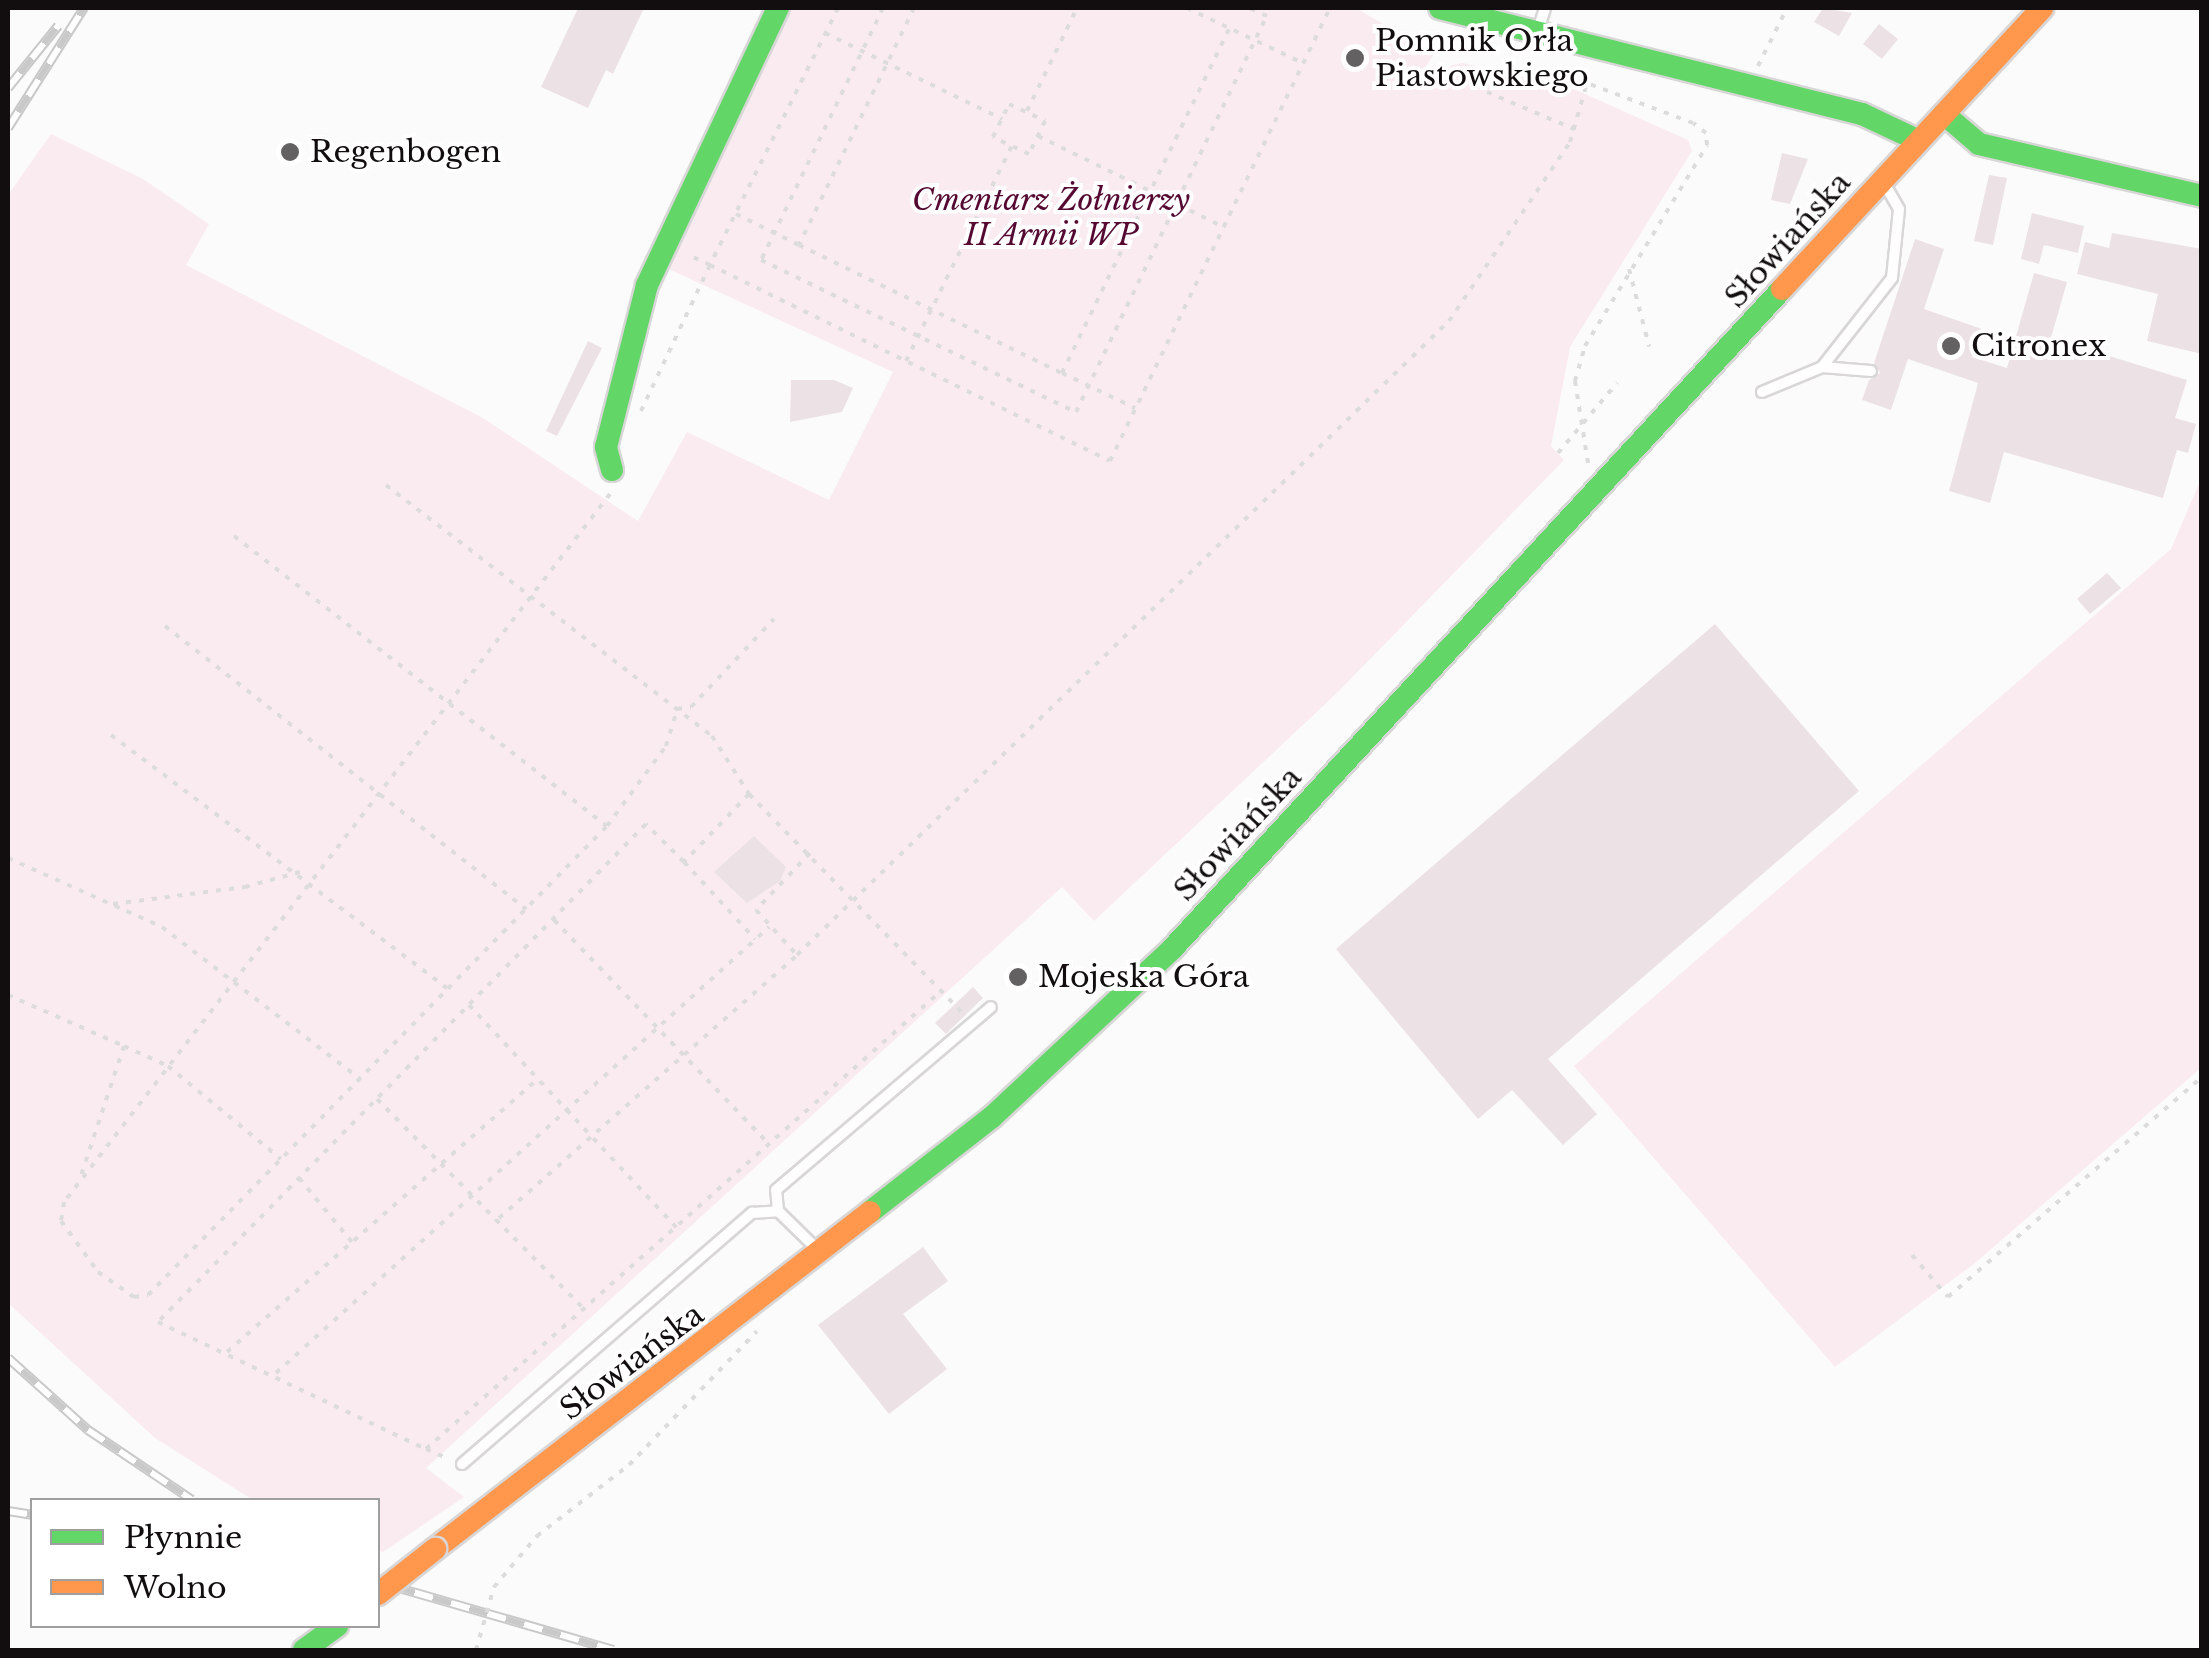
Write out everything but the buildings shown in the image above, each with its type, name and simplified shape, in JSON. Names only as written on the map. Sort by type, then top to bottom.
[{"type":"street","points":[[612,470],[606,447],[647,285],[778,8]]},
{"type":"street","points":[[1440,8],[1536,36],[1862,114],[1919,141]]},
{"type":"street","name":"Słowiańska","points":[[380,1592],[822,1254],[992,1117],[1172,950],[2042,8]]},
{"type":"street","points":[[1944,114],[1979,144],[2202,196]]},
{"type":"street","points":[[304,1650],[333,1628]]},
{"type":"lane","points":[[1536,36],[1545,8]]},
{"type":"lane","points":[[1822,367],[1892,278],[1899,209],[1882,180]]},
{"type":"lane","points":[[1762,392],[1822,367],[1870,371]]},
{"type":"lane","points":[[822,1254],[778,1211],[776,1190],[991,1008]]},
{"type":"lane","points":[[462,1464],[752,1213],[778,1211]]},
{"type":"path","points":[[634,424],[838,8]]},
{"type":"path","points":[[883,8],[760,260],[1076,412],[1267,16],[1249,8]]},
{"type":"path","points":[[799,245],[914,8]]},
{"type":"path","points":[[1027,112],[1077,8]]},
{"type":"path","points":[[1188,8],[1303,62]]},
{"type":"path","points":[[710,265],[1110,461],[1330,8]]},
{"type":"path","points":[[1753,74],[1787,8]]},
{"type":"path","points":[[1062,373],[1230,28]]},
{"type":"path","points":[[825,34],[1002,119]]},
{"type":"path","points":[[499,1218],[796,954],[853,894],[1449,322],[1574,129],[1589,84],[1594,50]]},
{"type":"path","points":[[1588,465],[1575,381],[1585,346],[1699,160],[1706,133],[1589,84]]},
{"type":"path","points":[[1487,92],[1574,129]]},
{"type":"path","points":[[1009,104],[1045,121],[1029,154],[993,136],[1002,119],[1009,104]]},
{"type":"path","points":[[1038,136],[1224,227]]},
{"type":"path","points":[[906,361],[1012,146]]},
{"type":"path","points":[[736,214],[1135,408]]},
{"type":"path","points":[[1629,269],[1649,346]]},
{"type":"path","points":[[1558,453],[1617,383]]},
{"type":"path","points":[[612,470],[610,499],[64,1202],[61,1221],[98,1272],[134,1296],[148,1295],[607,826],[666,746],[677,709]]},
{"type":"path","points":[[386,485],[712,736],[749,794],[853,894],[972,1023]]},
{"type":"path","points":[[234,536],[607,826]]},
{"type":"path","points":[[677,709],[692,707],[774,620]]},
{"type":"path","points":[[165,626],[526,909]]},
{"type":"path","points":[[111,735],[312,881],[448,989]]},
{"type":"path","points":[[684,862],[749,794]]},
{"type":"path","points":[[462,1464],[158,1322],[646,824],[756,939]]},
{"type":"path","points":[[796,954],[756,910],[810,853]]},
{"type":"path","points":[[8,858],[162,927],[360,1079]]},
{"type":"path","points":[[111,904],[245,888],[300,872]]},
{"type":"path","points":[[553,919],[769,1144]]},
{"type":"path","points":[[276,1374],[770,926]]},
{"type":"path","points":[[426,1449],[942,990]]},
{"type":"path","points":[[8,995],[168,1066],[281,1159]]},
{"type":"path","points":[[469,1005],[676,1227]]},
{"type":"path","points":[[80,1180],[124,1046]]},
{"type":"path","points":[[1912,1255],[1948,1296],[2202,1076]]},
{"type":"path","points":[[227,1352],[538,1078]]},
{"type":"path","points":[[377,1099],[475,1193],[584,1309]]},
{"type":"path","points":[[299,1178],[352,1242]]},
{"type":"path","points":[[476,1650],[494,1587],[536,1536],[629,1465],[736,1358],[767,1317],[770,1294]]},
{"type":"green space","name":"Cmentarz Żołnierzy II Armii WP","points":[[788,8],[1356,8],[1434,54],[1423,71],[1463,63],[1576,90],[1688,140],[1692,151],[1570,347],[1551,446],[1564,460],[1337,693],[1094,921],[1062,887],[426,1468],[464,1497],[383,1552],[380,1498],[250,1498],[155,1438],[8,1303],[8,195],[51,134],[143,179],[209,224],[186,265],[483,418],[638,521],[687,432],[829,500],[893,372],[664,267]]},
{"type":"green space","points":[[2201,479],[2201,1068],[1975,1263],[1835,1367],[1574,1066],[2171,549]]},
{"type":"railway","points":[[8,128],[84,8]]},
{"type":"railway","points":[[8,88],[58,26]]},
{"type":"railway","points":[[8,1358],[88,1430],[189,1498]]},
{"type":"railway","points":[[8,1511],[30,1515]]},
{"type":"railway","points":[[380,1583],[613,1650]]},
{"type":"traffic: fast","points":[[612,470],[606,447],[647,285],[778,8]]},
{"type":"traffic: fast","points":[[1440,8],[1862,114],[1919,141]]},
{"type":"traffic: fast","points":[[1944,114],[1979,144],[2202,196]]},
{"type":"traffic: fast","points":[[870,1212],[992,1117],[1172,949],[1782,289]]},
{"type":"traffic: fast","points":[[304,1650],[334,1628]]},
{"type":"traffic: slow","points":[[1782,289],[2042,8]]},
{"type":"traffic: slow","points":[[435,1549],[870,1212]]},
{"type":"traffic: slow","points":[[380,1592],[435,1549]]},
{"type":"place","name":"Pomnik Orła Piastowskiego","points":[[1355,58]]},
{"type":"place","name":"Regenbogen","points":[[290,152]]},
{"type":"place","name":"Citronex","points":[[1951,346]]},
{"type":"place","name":"Mojeska Góra","points":[[1018,977]]}]
